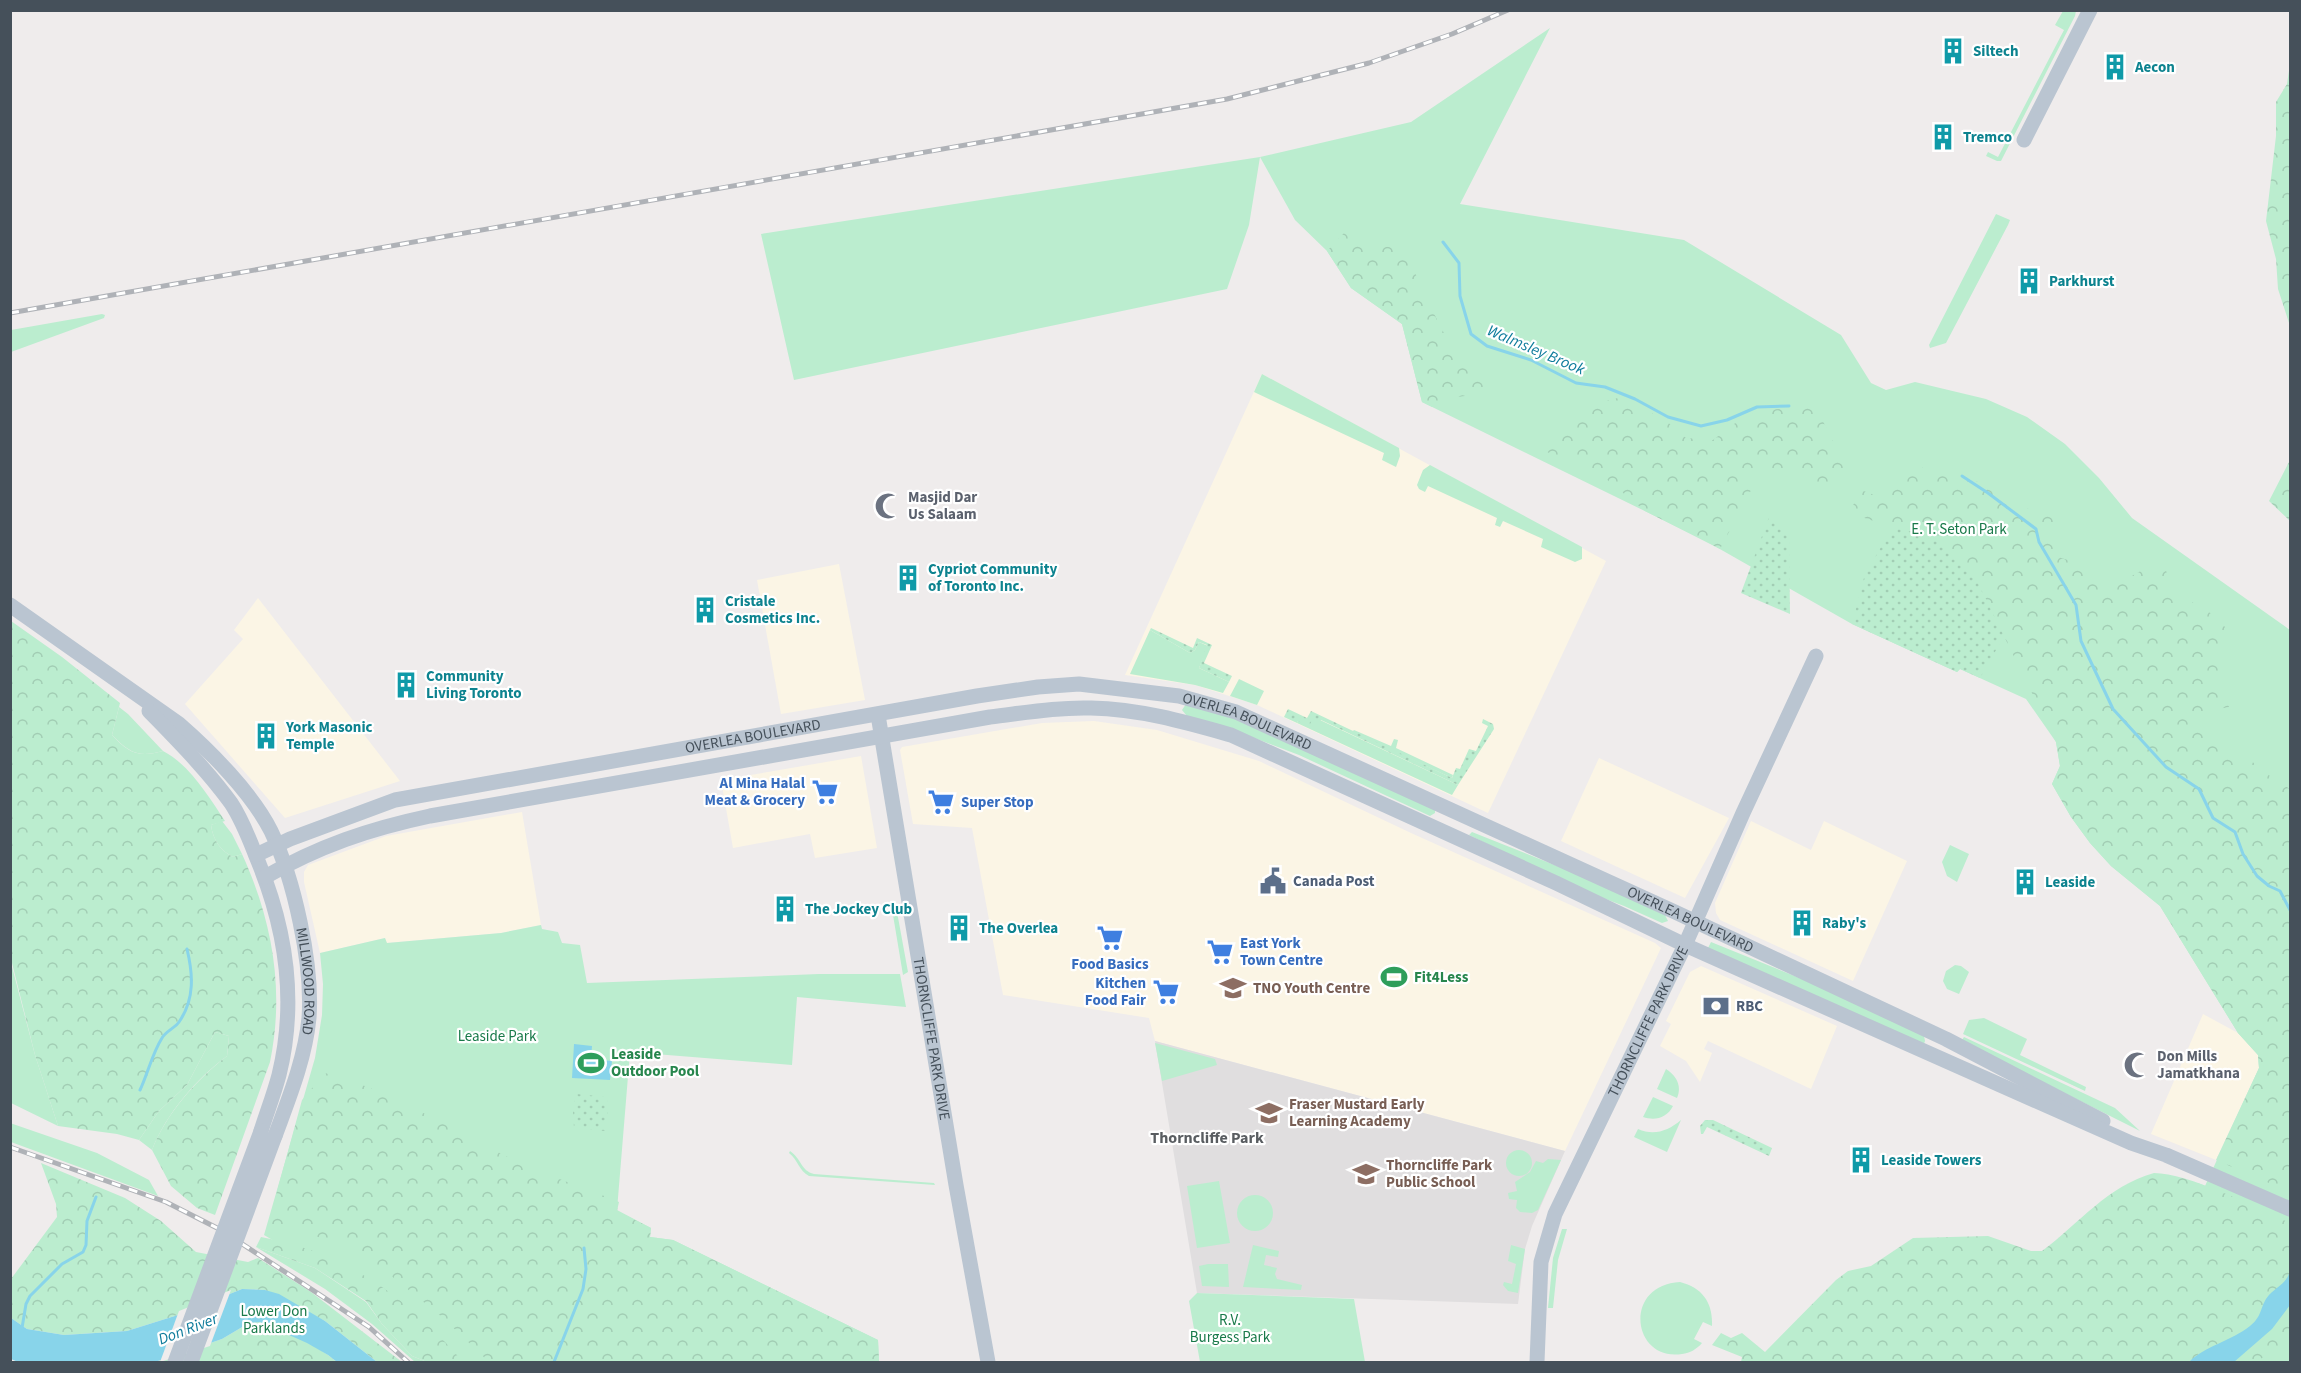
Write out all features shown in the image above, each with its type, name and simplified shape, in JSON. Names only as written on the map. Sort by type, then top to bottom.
[{"type":"main road","points":[[2025,140],[2090,10]]},
{"type":"main road","name":"MILLWOOD ROAD","points":[[10,604],[179,724],[203,745],[252,803],[270,830],[297,908],[308,968],[309,1017],[296,1077],[268,1134],[175,1362]]},
{"type":"main road","name":"THORNCLIFFE PARK DRIVE","points":[[1537,1362],[1541,1262],[1550,1225],[1685,945],[1816,656]]},
{"type":"main road","name":"OVERLEA BOULEVARD","points":[[256,855],[276,845],[395,800],[976,696],[1079,684],[1179,696],[1256,720],[1695,922],[1946,1039],[2166,1155],[2290,1209]]},
{"type":"main road","name":"MILLWOOD ROAD","points":[[124,686],[186,748],[232,805],[248,833],[265,877],[278,916],[288,966],[289,1012],[268,1134],[191,1362]]},
{"type":"main road","name":"OVERLEA BOULEVARD","points":[[265,877],[343,840],[378,827],[409,820],[990,717],[1052,709],[1092,708],[1173,718],[1231,735],[1685,945],[2131,1143],[2166,1155]]},
{"type":"main road","name":"THORNCLIFFE PARK DRIVE","points":[[878,715],[988,1362]]},
{"type":"shaded area","points":[[1262,374],[1606,561],[1488,813],[1257,705],[1195,685],[1125,675]]},
{"type":"shaded area","points":[[839,564],[865,700],[781,714],[757,580]]},
{"type":"shaded area","points":[[258,598],[400,781],[285,818],[185,704],[243,639],[234,630]]},
{"type":"shaded area","points":[[1094,721],[1157,730],[1259,761],[1411,833],[1655,943],[1661,948],[1565,1151],[1155,1041],[1149,1018],[1003,995],[972,828],[913,824],[900,750],[902,747],[1042,723]]},
{"type":"shaded area","points":[[861,756],[877,848],[815,858],[810,834],[733,848],[721,780]]},
{"type":"shaded area","points":[[1599,758],[1729,818],[1685,898],[1561,841]]},
{"type":"shaded area","points":[[522,812],[541,925],[501,933],[386,943],[385,938],[320,953],[304,882],[304,872],[308,865],[386,836]]},
{"type":"shaded area","points":[[1751,821],[1811,850],[1824,821],[1907,861],[1853,981],[1720,920],[1716,913],[1715,903]]},
{"type":"shaded area","points":[[1701,966],[1837,1026],[1811,1089],[1708,1041],[1704,1049],[1712,1053],[1700,1082],[1686,1061],[1660,1046],[1671,1024],[1666,1021],[1690,972]]},
{"type":"shaded area","points":[[2203,1014],[2238,1033],[2258,1055],[2259,1068],[2216,1160],[2151,1134]]},
{"type":"shaded area","name":"Thorncliffe Park Public School","points":[[1155,1041],[1565,1151],[1532,1226],[1525,1249],[1518,1304],[1197,1293]]},
{"type":"green space","points":[[2063,11],[2076,11],[2001,161],[1986,156],[1988,152],[1998,157],[2064,30],[2055,25]]},
{"type":"green space","name":"E. T. Seton Park","points":[[1550,28],[1460,204],[1684,240],[1841,335],[1871,383],[1886,390],[1915,382],[1986,399],[2027,417],[2065,444],[2099,478],[2132,518],[2290,630],[2290,1362],[1772,1362],[2049,1262],[2198,1183],[2205,1186],[2259,1068],[2258,1055],[2238,1033],[2160,906],[2111,866],[2071,817],[2052,784],[2060,766],[2056,742],[2026,699],[1960,669],[1957,672],[1852,624],[1704,540],[1422,402],[1402,324],[1351,288],[1327,251],[1295,220],[1260,157],[1411,122]]},
{"type":"green space","points":[[2290,64],[2290,326],[2278,289],[2276,259],[2266,221],[2276,136],[2276,102],[2287,84]]},
{"type":"green space","points":[[1260,157],[1249,225],[1227,289],[794,380],[761,234]]},
{"type":"green space","points":[[1996,214],[2010,220],[2008,225],[1946,343],[1930,348],[1929,345]]},
{"type":"green space","points":[[1344,233],[1373,245],[1404,247],[1425,296],[1451,347],[1482,369],[1488,393],[1457,397],[1432,407],[1422,402],[1402,324],[1351,288],[1327,251]]},
{"type":"green space","points":[[105,315],[104,318],[11,352],[11,330]]},
{"type":"green space","points":[[1262,374],[1399,448],[1400,456],[1396,467],[1382,460],[1384,453],[1254,392]]},
{"type":"green space","points":[[1619,398],[1664,419],[1686,438],[1713,440],[1742,418],[1763,410],[1810,407],[1821,417],[1835,446],[1850,458],[1834,490],[1783,470],[1759,475],[1720,549],[1645,511],[1605,478],[1547,452],[1570,426],[1588,411],[1608,400]]},
{"type":"green space","points":[[2290,460],[2290,521],[2269,501]]},
{"type":"green space","points":[[1430,465],[1582,547],[1582,559],[1575,562],[1541,547],[1543,539],[1503,521],[1500,527],[1495,525],[1497,518],[1428,486],[1425,492],[1419,489],[1417,485],[1423,470]]},
{"type":"green space","points":[[1914,465],[1954,478],[1979,482],[2003,493],[2024,508],[2054,514],[2054,550],[2061,558],[2082,564],[2093,583],[2108,578],[2130,577],[2146,568],[2166,571],[2180,595],[2212,614],[2231,633],[2218,644],[2219,676],[2229,707],[2213,710],[2203,719],[2204,732],[2210,742],[2245,756],[2290,789],[2290,1192],[2216,1160],[2259,1068],[2258,1055],[2238,1033],[2160,906],[2111,866],[2071,817],[2052,784],[2060,766],[2056,742],[1972,571],[1942,543],[1849,513],[1861,490],[1882,498]]},
{"type":"green space","points":[[1769,517],[1789,533],[1790,614],[1741,593]]},
{"type":"green space","points":[[1893,527],[1942,543],[1972,571],[2004,636],[1980,678],[1960,669],[1957,672],[1852,624],[1865,574]]},
{"type":"green space","points":[[11,621],[62,657],[120,703],[112,735],[124,746],[140,754],[163,751],[190,773],[225,821],[211,825],[215,840],[224,851],[233,857],[242,854],[261,904],[273,955],[276,982],[274,1035],[270,1062],[215,1215],[197,1208],[171,1186],[152,1150],[165,1124],[183,1098],[227,1056],[229,1036],[215,1032],[187,1085],[159,1111],[139,1140],[117,1134],[58,1126],[35,1055],[11,959]]},
{"type":"green space","points":[[1151,628],[1193,648],[1197,638],[1212,645],[1204,663],[1232,676],[1229,682],[1199,668],[1207,645],[1199,642],[1195,650],[1190,653],[1150,630]]},
{"type":"green space","points":[[1150,630],[1190,653],[1195,650],[1199,642],[1208,646],[1199,668],[1229,682],[1223,693],[1195,685],[1130,674]]},
{"type":"green space","points":[[1239,679],[1264,691],[1257,705],[1230,696]]},
{"type":"green space","points":[[1186,704],[1231,715],[1435,810],[1435,813],[1430,816],[1299,755],[1233,730],[1187,716],[1182,710]]},
{"type":"green space","points":[[119,707],[163,751],[141,754],[129,750],[112,735]]},
{"type":"green space","points":[[1288,709],[1307,718],[1311,711],[1452,778],[1456,768],[1460,769],[1469,749],[1476,751],[1488,726],[1482,723],[1483,719],[1493,724],[1494,729],[1458,785],[1321,720],[1319,723],[1312,720],[1309,726],[1298,721],[1297,723],[1284,717]]},
{"type":"green space","points":[[1312,719],[1320,720],[1458,785],[1452,795],[1297,723]]},
{"type":"green space","points":[[1354,730],[1391,746],[1394,739],[1398,740],[1396,748],[1453,775],[1452,778],[1352,732]]},
{"type":"green space","points":[[222,821],[232,834],[242,854],[233,857],[218,844],[211,825]]},
{"type":"green space","points":[[1472,832],[1577,874],[1665,915],[1668,921],[1662,923],[1574,887],[1469,835]]},
{"type":"green space","points":[[1950,845],[1969,854],[1957,882],[1947,876],[1942,862]]},
{"type":"green space","points":[[895,901],[908,972],[903,975],[891,903]]},
{"type":"green space","name":"Leaside Park","points":[[541,925],[542,929],[558,932],[562,943],[580,945],[587,983],[819,974],[900,974],[906,1007],[797,997],[792,1065],[630,1052],[617,1210],[651,1228],[650,1237],[673,1240],[878,1340],[879,1362],[437,1362],[372,1303],[320,1268],[264,1235],[315,1058],[322,1015],[323,984],[320,953],[385,938],[387,943],[501,933]]},
{"type":"green space","points":[[1711,942],[1819,986],[1924,1036],[1924,1044],[1708,948]]},
{"type":"green space","points":[[10,959],[35,1055],[58,1126],[11,1103]]},
{"type":"green space","points":[[1955,965],[1969,972],[1959,994],[1947,989],[1943,981],[1946,971]]},
{"type":"green space","points":[[1984,1018],[2027,1039],[2020,1055],[2086,1087],[2085,1091],[1963,1034],[1969,1020]]},
{"type":"green space","points":[[215,1032],[229,1036],[227,1056],[204,1075],[183,1098],[165,1123],[152,1150],[139,1140],[159,1111],[187,1085]]},
{"type":"green space","points":[[1964,1037],[2115,1108],[2140,1131],[1965,1043],[1962,1040]]},
{"type":"green space","points":[[1155,1043],[1215,1059],[1217,1065],[1162,1081]]},
{"type":"green space","points":[[1666,1069],[1678,1082],[1677,1098],[1657,1089]]},
{"type":"green space","points":[[325,1073],[349,1080],[397,1100],[525,1165],[619,1202],[617,1211],[651,1228],[650,1237],[673,1240],[878,1340],[879,1362],[489,1362],[442,1317],[384,1270],[356,1251],[310,1234],[267,1228],[302,1100]]},
{"type":"green space","points":[[576,1094],[607,1097],[608,1114],[605,1131],[574,1128],[573,1111]]},
{"type":"green space","points":[[1653,1097],[1673,1106],[1660,1118],[1643,1117]]},
{"type":"green space","points":[[1681,1120],[1667,1152],[1634,1137],[1638,1129],[1650,1132],[1661,1131]]},
{"type":"green space","points":[[1705,1120],[1713,1120],[1772,1148],[1769,1156],[1707,1127],[1701,1134],[1700,1126]]},
{"type":"green space","points":[[10,1123],[97,1153],[149,1180],[158,1196],[11,1142]]},
{"type":"green space","points":[[1519,1150],[1528,1154],[1532,1163],[1528,1172],[1519,1176],[1510,1172],[1506,1163],[1510,1154]]},
{"type":"green space","points":[[790,1151],[806,1170],[814,1174],[934,1183],[935,1185],[809,1176],[789,1153]]},
{"type":"green space","points":[[1548,1159],[1561,1160],[1538,1210],[1532,1213],[1520,1212],[1516,1208],[1517,1200],[1509,1199],[1508,1193],[1517,1191],[1515,1182],[1530,1172],[1536,1161],[1543,1163]]},
{"type":"green space","points":[[41,1163],[125,1198],[161,1221],[196,1252],[248,1262],[258,1258],[311,1292],[402,1362],[377,1362],[325,1321],[265,1290],[242,1289],[178,1315],[127,1331],[64,1335],[27,1329],[11,1318],[11,1279],[57,1217],[56,1204]]},
{"type":"green space","points":[[2154,1173],[2203,1185],[2290,1223],[2290,1271],[2287,1282],[2268,1296],[2259,1318],[2247,1329],[2201,1352],[2189,1362],[1741,1362],[1742,1357],[1712,1345],[1721,1333],[1731,1338],[1742,1333],[1765,1352],[1836,1280],[1848,1271],[1871,1266],[1913,1238],[1988,1236],[2031,1251],[2042,1251],[2108,1196],[2137,1179]]},
{"type":"green space","points":[[1219,1181],[1230,1243],[1197,1248],[1187,1186]]},
{"type":"green space","points":[[1255,1195],[1268,1200],[1273,1213],[1268,1226],[1255,1231],[1242,1226],[1237,1213],[1242,1200]]},
{"type":"green space","points":[[1562,1229],[1567,1229],[1558,1260],[1553,1308],[1548,1308],[1553,1258]]},
{"type":"green space","points":[[261,1237],[321,1254],[373,1281],[420,1318],[463,1362],[427,1362],[412,1356],[382,1324],[366,1301],[315,1268],[256,1247]]},
{"type":"green space","points":[[1253,1245],[1279,1251],[1278,1257],[1266,1255],[1264,1265],[1277,1268],[1275,1274],[1277,1279],[1302,1285],[1301,1290],[1243,1287]]},
{"type":"green space","points":[[1511,1245],[1525,1249],[1518,1293],[1508,1291],[1503,1285],[1504,1282],[1512,1284],[1516,1264],[1508,1261]]},
{"type":"green space","points":[[256,1247],[315,1268],[366,1302],[382,1324],[412,1356],[427,1362],[415,1362],[372,1324],[325,1289]]},
{"type":"green space","points":[[1228,1264],[1229,1287],[1202,1286],[1199,1266]]},
{"type":"green space","points":[[1680,1282],[1695,1288],[1705,1298],[1711,1310],[1712,1326],[1703,1322],[1694,1339],[1702,1343],[1688,1353],[1665,1353],[1652,1347],[1644,1336],[1640,1322],[1642,1308],[1649,1296],[1661,1286]]},
{"type":"green space","name":"R.V. Burgess Park","points":[[1197,1293],[1354,1299],[1365,1362],[1200,1362],[1189,1301]]},
{"type":"green space","points":[[2290,1305],[2291,1326],[2283,1345],[2269,1355],[2234,1362],[2272,1329]]},
{"type":"green space","points":[[260,1322],[310,1344],[337,1362],[155,1362],[222,1339],[249,1323]]},
{"type":"water","points":[[574,1044],[592,1046],[591,1059],[612,1061],[610,1080],[572,1078]]},
{"type":"water","points":[[2290,1271],[2290,1305],[2272,1329],[2234,1362],[2189,1362],[2195,1356],[2250,1326],[2257,1318],[2266,1299],[2284,1282]]},
{"type":"water","name":"Don River","points":[[242,1289],[265,1290],[279,1294],[325,1321],[377,1362],[337,1362],[307,1343],[260,1322],[249,1323],[222,1339],[155,1362],[18,1362],[11,1359],[11,1318],[27,1329],[64,1335],[127,1331],[178,1315]]},
{"type":"pier","points":[[231,1290],[210,1346],[160,1362],[179,1311]]},
{"type":"waterway","name":"Walmsley Brook","points":[[1443,242],[1459,263],[1460,296],[1471,334],[1487,346],[1531,360],[1576,383],[1605,387],[1635,399],[1668,417],[1701,426],[1727,420],[1757,407],[1789,406]]},
{"type":"waterway","name":"Walmsley Brook","points":[[1962,476],[2036,529],[2039,542],[2076,605],[2081,641],[2113,709],[2166,767],[2199,789],[2213,818],[2235,832],[2243,854],[2257,876],[2269,886],[2280,891],[2290,910]]},
{"type":"waterway","points":[[140,1090],[159,1044],[179,1022],[188,1004],[191,968],[187,949]]},
{"type":"waterway","points":[[22,1328],[26,1304],[30,1296],[62,1264],[83,1252],[86,1245],[87,1221],[96,1197]]},
{"type":"waterway","points":[[554,1362],[583,1289],[586,1269],[584,1248]]},
{"type":"railway","points":[[10,313],[1227,99],[1369,63],[1452,34],[1508,10]]},
{"type":"railway","points":[[10,1147],[166,1202],[221,1230],[369,1327],[408,1362]]},
{"type":"place","name":"Siltech","points":[[1953,51]]},
{"type":"place","name":"Aecon","points":[[2115,67]]},
{"type":"place","name":"Tremco","points":[[1943,137]]},
{"type":"place","name":"Parkhurst","points":[[2029,281]]},
{"type":"place","name":"Masjid Dar Us Salaam","points":[[888,506]]},
{"type":"place","name":"Cypriot Community of Toronto Inc.","points":[[908,578]]},
{"type":"place","name":"Cristale Cosmetics Inc.","points":[[705,610]]},
{"type":"place","name":"Community Living Toronto","points":[[406,685]]},
{"type":"place","name":"York Masonic Temple","points":[[266,736]]},
{"type":"place","name":"Al Mina Halal Meat & Grocery","points":[[825,792]]},
{"type":"place","name":"Super Stop","points":[[941,802]]},
{"type":"place","name":"Canada Post","points":[[1273,881]]},
{"type":"place","name":"Leaside","points":[[2025,882]]},
{"type":"place","name":"The Jockey Club","points":[[785,909]]},
{"type":"place","name":"Raby's","points":[[1802,923]]},
{"type":"place","name":"The Overlea","points":[[959,928]]},
{"type":"place","name":"Food Basics","points":[[1110,938]]},
{"type":"place","name":"East York Town Centre","points":[[1220,952]]},
{"type":"place","name":"Fit4Less","points":[[1394,977]]},
{"type":"place","name":"TNO Youth Centre","points":[[1233,988]]},
{"type":"place","name":"Kitchen Food Fair","points":[[1166,992]]},
{"type":"place","name":"RBC","points":[[1716,1006]]},
{"type":"place","name":"Leaside Outdoor Pool","points":[[591,1063]]},
{"type":"place","name":"Don Mills Jamatkhana","points":[[2137,1065]]},
{"type":"place","name":"Fraser Mustard Early Learning Academy","points":[[1269,1113]]},
{"type":"place","name":"Leaside Towers","points":[[1861,1160]]},
{"type":"place","name":"Thorncliffe Park Public School","points":[[1366,1174]]},
{"type":"district","name":"Thorncliffe Park","points":[[1207,1138]]},
{"type":"park label","name":"Lower Don Parklands","points":[[274,1320]]}]
